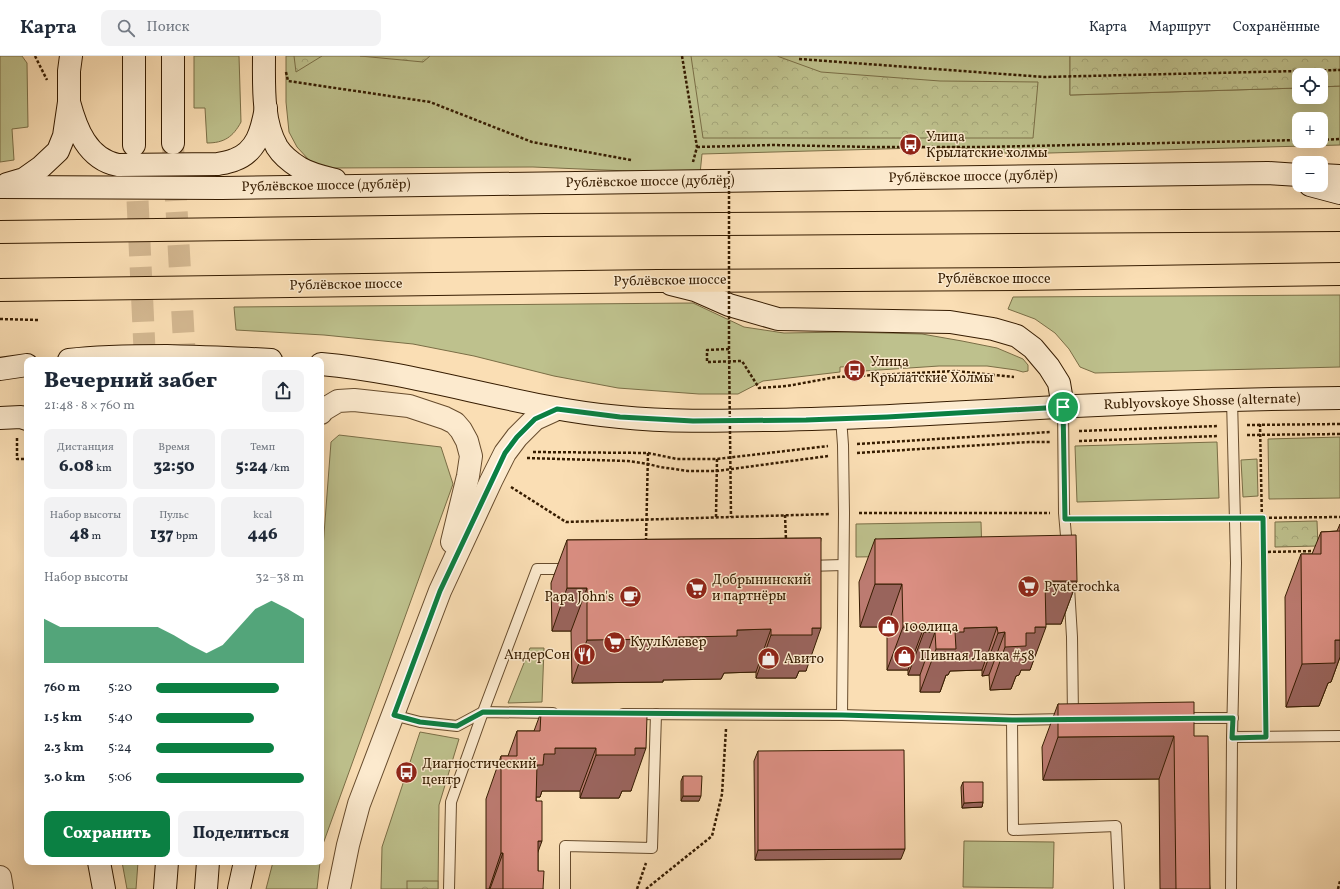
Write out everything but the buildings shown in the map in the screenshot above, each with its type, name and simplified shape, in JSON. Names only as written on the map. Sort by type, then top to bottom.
[{"type":"main road","points":[[0,187],[24,178],[41,167],[58,151],[64,136],[69,102],[69,71],[71,56]]},
{"type":"main road","points":[[134,56],[134,145]]},
{"type":"main road","points":[[173,56],[173,143]]},
{"type":"main road","points":[[264,56],[266,108],[270,129],[277,147],[285,156],[300,168],[315,175],[355,186]]},
{"type":"main road","points":[[69,102],[75,125],[88,147],[101,158],[118,165],[218,164],[234,160],[250,149],[257,140],[261,131],[266,108]]},
{"type":"main road","points":[[1268,173],[1292,180]]},
{"type":"main road","name":"Рублёвское шоссе (дублёр)","points":[[0,187],[222,188],[1292,174]]},
{"type":"main road","points":[[1328,176],[1340,176]]},
{"type":"main road","points":[[1328,190],[1340,193]]},
{"type":"main road","points":[[0,232],[554,225],[1340,220]]},
{"type":"main road","name":"Рублёвское шоссе","points":[[0,290],[1340,274]]},
{"type":"main road","points":[[324,364],[356,367],[557,409],[620,417],[693,421],[841,418],[934,415],[1063,407],[1059,383],[1049,367],[1033,348],[1016,336],[994,329],[950,322],[778,319],[729,305],[695,290],[657,281]]},
{"type":"main road","points":[[120,357],[228,357]]},
{"type":"main road","points":[[0,369],[24,365]]},
{"type":"main road","points":[[324,374],[356,367]]},
{"type":"main road","name":"Rublyovskoye Shosse (alternate)","points":[[1063,407],[1232,399],[1340,398]]},
{"type":"main road","points":[[324,410],[338,401],[354,400],[409,406],[445,418],[455,423],[461,430],[467,441],[471,456],[468,476],[440,591]]},
{"type":"main road","points":[[339,889],[348,845],[359,804],[440,591],[505,453],[517,437],[535,419],[557,409]]},
{"type":"main road","points":[[100,865],[104,889]]},
{"type":"main road","points":[[165,889],[167,865]]},
{"type":"main road","points":[[206,889],[208,865]]},
{"type":"main road","points":[[239,889],[244,865]]},
{"type":"main road","points":[[0,877],[2,889]]},
{"type":"lane","points":[[1231,889],[1232,738],[1236,563],[1232,399]]},
{"type":"lane","points":[[1063,407],[1067,558]]},
{"type":"lane","points":[[841,418],[844,513],[842,715]]},
{"type":"lane","points":[[787,566],[843,565]]},
{"type":"lane","points":[[449,889],[451,802],[537,569],[576,569]]},
{"type":"lane","points":[[617,714],[842,715],[1012,720],[1077,719],[1068,574]]},
{"type":"lane","points":[[394,715],[420,722],[457,726],[483,712],[562,713]]},
{"type":"lane","points":[[565,889],[565,846],[652,848],[656,714]]},
{"type":"lane","points":[[1169,718],[1233,718]]},
{"type":"lane","points":[[1012,720],[1012,830],[1116,826],[1119,889]]},
{"type":"lane","points":[[1232,738],[1340,736]]},
{"type":"path","points":[[35,56],[47,80],[47,85]]},
{"type":"path","points":[[682,56],[697,147],[692,164]]},
{"type":"path","points":[[799,59],[1044,77],[1340,70]]},
{"type":"path","points":[[286,70],[288,81],[430,102],[532,142],[638,161]]},
{"type":"path","points":[[1328,140],[1340,139]]},
{"type":"path","points":[[697,147],[773,145],[984,147],[1292,140]]},
{"type":"path","points":[[729,171],[731,517]]},
{"type":"path","points":[[0,319],[38,320]]},
{"type":"path","points":[[729,349],[707,350],[707,362],[742,361],[759,388],[787,386],[836,377],[956,371],[1014,377]]},
{"type":"path","points":[[15,423],[17,459],[24,459]]},
{"type":"path","points":[[1260,424],[1266,737]]},
{"type":"path","points":[[521,457],[628,461],[688,471],[717,471],[843,454],[1021,442],[1340,434]]},
{"type":"path","points":[[646,547],[648,453]]},
{"type":"path","points":[[716,518],[717,459]]},
{"type":"path","points":[[510,487],[566,522],[844,513],[1235,518],[1340,517]]},
{"type":"path","points":[[785,515],[787,566]]},
{"type":"path","points":[[1263,552],[1325,551]]},
{"type":"path","points":[[646,889],[712,836],[722,794],[726,714]]},
{"type":"path","points":[[637,889],[652,848]]},
{"type":"path","points":[[1338,889],[1340,881]]},
{"type":"green space","points":[[0,56],[22,56],[27,63],[28,127],[12,129],[14,160],[0,162]]},
{"type":"green space","points":[[194,56],[239,56],[241,122],[235,132],[218,142],[207,143],[205,108],[194,108]]},
{"type":"green space","points":[[286,56],[1070,56],[1070,95],[1292,88],[1292,104],[1328,104],[1328,87],[1340,86],[1340,145],[1328,145],[1328,112],[1292,112],[1292,146],[1013,154],[955,147],[702,154],[700,174],[533,167],[328,168],[309,160],[297,147],[289,132],[286,102]]},
{"type":"green space","points":[[294,56],[322,56],[296,72]]},
{"type":"green space","points":[[360,56],[430,56],[423,62]]},
{"type":"green space","points":[[691,56],[777,56],[821,72],[940,81],[1038,82],[1033,138],[703,138]]},
{"type":"green space","points":[[1070,56],[1340,56],[1340,86],[1328,87],[1328,68],[1292,68],[1292,88],[1070,95]]},
{"type":"green space","points":[[1340,295],[1340,367],[1095,373],[1080,367],[1069,349],[1055,333],[1035,319],[1008,309],[1013,297]]},
{"type":"green space","points":[[693,303],[744,327],[784,333],[848,332],[922,334],[997,348],[1023,359],[1028,365],[1028,371],[1023,372],[987,366],[939,366],[864,371],[864,366],[840,367],[840,372],[763,381],[738,394],[699,394],[618,388],[554,376],[474,356],[413,344],[324,335],[236,330],[234,307]]},
{"type":"green space","points":[[339,435],[441,447],[453,484],[324,841],[324,534],[331,442]]},
{"type":"green space","points":[[1340,437],[1340,498],[1269,499],[1268,439]]},
{"type":"green space","points":[[1217,442],[1219,498],[1077,502],[1075,446]]},
{"type":"green space","points":[[1257,459],[1258,496],[1243,497],[1241,460]]},
{"type":"green space","points":[[1317,521],[1318,546],[1275,547],[1275,522]]},
{"type":"green space","points":[[981,522],[982,555],[856,557],[856,524]]},
{"type":"green space","points":[[530,648],[544,648],[542,702],[508,703]]},
{"type":"green space","points":[[420,732],[459,739],[439,805],[438,889],[381,889],[382,847]]},
{"type":"green space","points":[[964,841],[1054,842],[1053,888],[963,887]]},
{"type":"green space","points":[[123,865],[138,865],[136,889],[127,889]]},
{"type":"green space","points":[[272,865],[320,865],[317,889],[266,889]]},
{"type":"green space","points":[[407,881],[438,881],[438,889],[407,889]]},
{"type":"tunnel","points":[[173,146],[185,357]]},
{"type":"tunnel","points":[[136,168],[145,357]]},
{"type":"place","name":"Улица Крылатские холмы","points":[[910,145]]},
{"type":"place","name":"Улица Крылатские Холмы","points":[[854,370]]},
{"type":"place","name":"Pyaterochka","points":[[1029,587]]},
{"type":"place","name":"Добрынинский и партнёры","points":[[697,588]]},
{"type":"place","name":"Papa John's","points":[[630,597]]},
{"type":"place","name":"100лица","points":[[889,627]]},
{"type":"place","name":"КуулКлевер","points":[[615,642]]},
{"type":"place","name":"АндерСон","points":[[585,655]]},
{"type":"place","name":"Пивная Лавка #58","points":[[904,656]]},
{"type":"place","name":"Авито","points":[[768,659]]},
{"type":"place","name":"Диагностический центр","points":[[406,772]]},
{"type":"route","points":[[1063,407],[1065,519],[1263,518],[1266,737],[1232,738],[1233,718],[1012,720],[842,715],[483,712],[457,726],[420,722],[394,715],[440,591],[491,481],[505,453],[517,437],[535,419],[557,409],[620,417],[693,421],[806,420],[887,417],[1063,407]]}]
